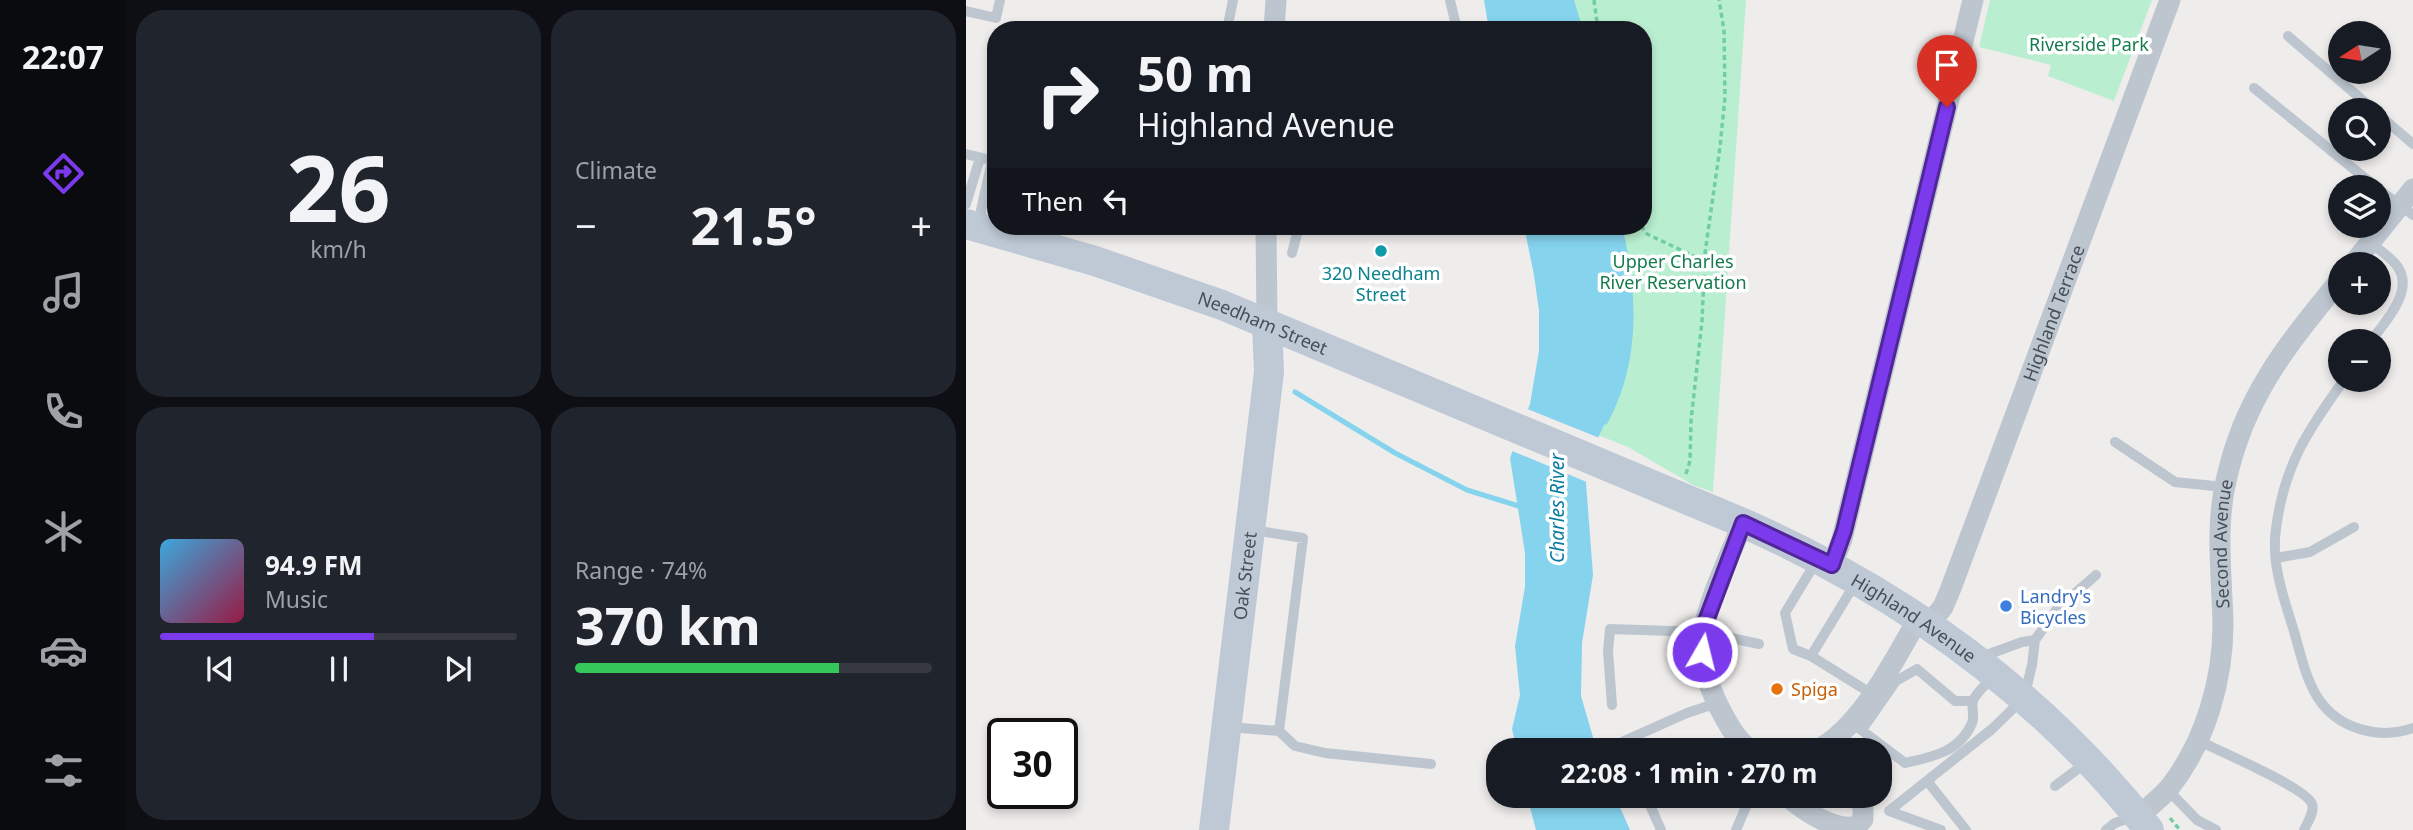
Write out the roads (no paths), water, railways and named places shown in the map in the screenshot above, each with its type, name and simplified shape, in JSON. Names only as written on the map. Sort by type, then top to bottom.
[{"type":"main road","name":"Needham Street","points":[[1019,235],[1150,279],[1267,323],[1552,443]]},
{"type":"main road","name":"Oak Street","points":[[1214,830],[1269,372],[1267,323]]},
{"type":"main road","name":"Highland Avenue","points":[[1552,443],[1743,523],[1836,567],[1924,620],[2024,698],[2090,760],[2140,825]]},
{"type":"street","points":[[1275,21],[1276,0]]},
{"type":"street","points":[[1836,567],[1973,0]]},
{"type":"street","name":"Highland Terrace","points":[[1835,738],[1857,727],[1872,694],[1924,620],[1943,607],[2170,0]]},
{"type":"street","points":[[2363,252],[2406,211],[2413,189]]},
{"type":"street","points":[[1266,235],[1267,323]]},
{"type":"street","name":"Second Avenue","points":[[2140,825],[2168,790],[2197,740],[2214,695],[2222,654],[2220,547],[2224,486],[2243,425],[2270,371],[2328,295]]},
{"type":"street","points":[[1738,738],[1717,703],[1703,662],[1703,632],[1743,523]]},
{"type":"street","points":[[1803,808],[1833,828],[1851,829],[1861,824],[1864,813],[1862,808]]},
{"type":"lane","points":[[966,11],[996,18],[1000,0]]},
{"type":"lane","points":[[1229,21],[1233,0]]},
{"type":"lane","points":[[1450,0],[1455,21]]},
{"type":"lane","points":[[2288,36],[2360,98]]},
{"type":"lane","points":[[2254,88],[2361,175]]},
{"type":"lane","points":[[2391,125],[2413,144]]},
{"type":"lane","points":[[966,154],[987,159]]},
{"type":"lane","points":[[971,219],[987,167]]},
{"type":"lane","points":[[971,219],[981,210],[987,172]]},
{"type":"lane","points":[[2391,199],[2406,211]]},
{"type":"lane","points":[[1292,253],[1297,235]]},
{"type":"lane","points":[[2371,243],[2395,264],[2402,282],[2399,299],[2379,329]]},
{"type":"lane","points":[[2335,392],[2293,458],[2277,519],[2276,558],[2284,599],[2309,680],[2325,706],[2340,719],[2366,731],[2385,734],[2413,728]]},
{"type":"lane","points":[[2115,442],[2175,482],[2224,486]]},
{"type":"lane","points":[[2276,558],[2310,552],[2354,527]]},
{"type":"lane","points":[[1250,530],[1303,538],[1279,731]]},
{"type":"lane","points":[[1836,567],[1786,613],[1793,649],[1811,656],[1872,694]]},
{"type":"lane","points":[[1811,656],[1836,567]]},
{"type":"lane","points":[[1941,830],[1889,811],[1992,729],[2024,698],[2035,640],[2057,609],[2096,575]]},
{"type":"lane","points":[[1612,705],[1608,651],[1610,629],[1703,632],[1759,644]]},
{"type":"lane","points":[[1973,701],[1955,701],[1917,669],[1896,681],[1857,727],[1905,764],[1950,750],[1961,741],[1973,721],[1973,701],[1986,666],[2022,642],[2035,640]]},
{"type":"lane","points":[[1631,738],[1717,703]]},
{"type":"lane","points":[[1226,727],[1279,731],[1295,746],[1325,753],[1432,764]]},
{"type":"lane","points":[[2197,740],[2294,787],[2310,800],[2313,811],[2304,830]]},
{"type":"lane","points":[[2055,786],[2090,760]]},
{"type":"lane","points":[[1928,782],[1966,830]]},
{"type":"lane","points":[[2168,790],[2197,820],[2216,830]]},
{"type":"lane","points":[[1651,808],[1661,830]]},
{"type":"lane","points":[[1736,830],[1746,808]]},
{"type":"lane","points":[[2106,830],[2115,823],[2140,825]]},
{"type":"water","points":[[1484,0],[1574,0],[1580,21],[1488,21]]},
{"type":"water","name":"Charles River","points":[[1526,235],[1624,235],[1633,302],[1631,352],[1618,401],[1593,449],[1586,483],[1593,575],[1582,643],[1581,696],[1593,738],[1514,738],[1512,729],[1520,695],[1515,646],[1525,587],[1525,553],[1510,458],[1530,404],[1539,351],[1539,311]]},
{"type":"water","points":[[1530,808],[1620,808],[1630,830],[1536,830]]},
{"type":"waterway","points":[[1295,392],[1395,453],[1467,490],[1522,507]]},
{"type":"place","name":"320 Needham Street","points":[[1381,251]]},
{"type":"place","name":"Landry's Bicycles","points":[[2006,606]]},
{"type":"place","name":"Spiga","points":[[1777,689]]},
{"type":"park label","name":"Riverside Park","points":[[2089,44]]},
{"type":"park label","name":"Upper Charles River Reservation","points":[[1673,271]]}]
